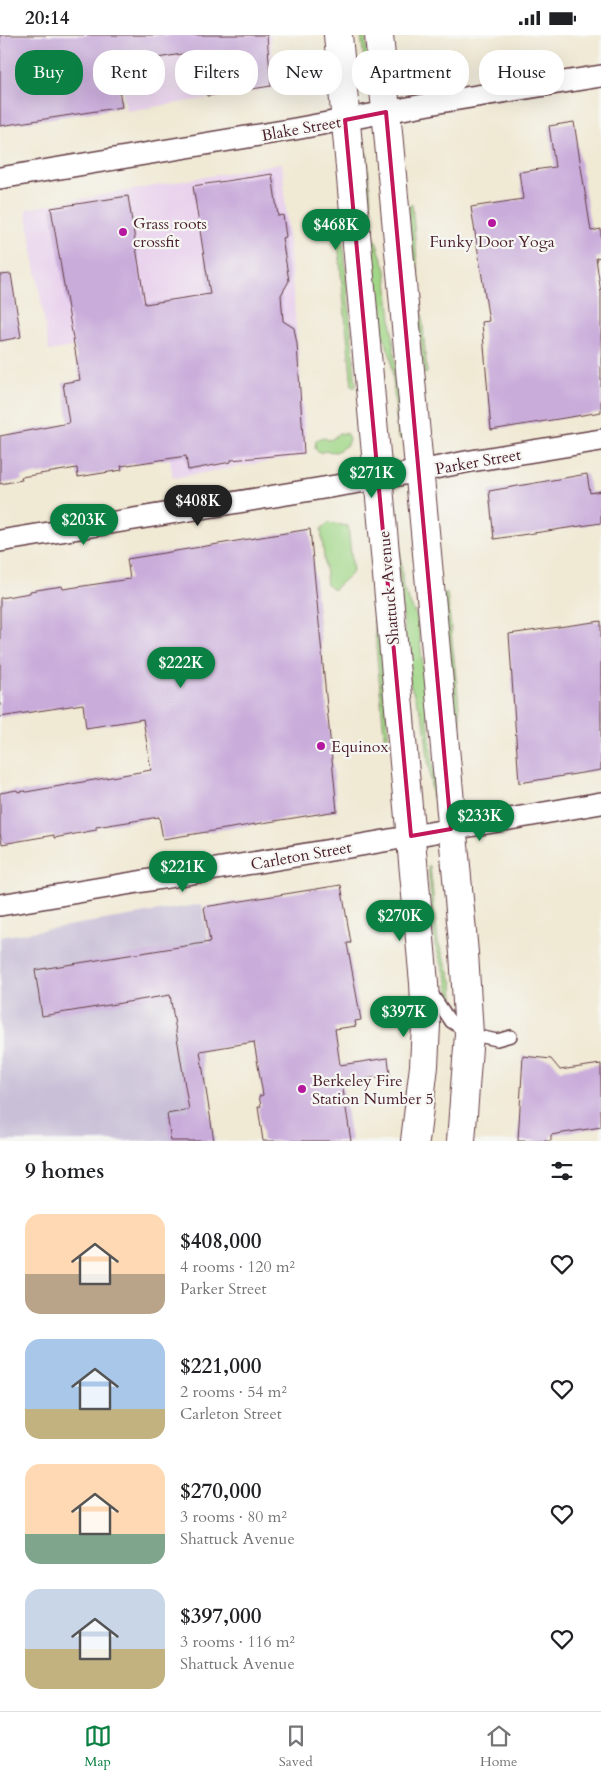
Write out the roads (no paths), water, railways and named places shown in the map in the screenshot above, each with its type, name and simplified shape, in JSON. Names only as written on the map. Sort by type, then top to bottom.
[{"type":"main road","name":"Shattuck Avenue","points":[[338,35],[424,983],[426,1025],[424,1066],[415,1141]]},
{"type":"main road","points":[[379,35],[463,945],[469,1034],[461,1141]]},
{"type":"street","name":"Blake Street","points":[[0,178],[601,76]]},
{"type":"street","name":"Parker Street","points":[[0,541],[420,472],[471,461],[601,440]]},
{"type":"street","name":"Carleton Street","points":[[0,905],[601,803]]},
{"type":"lane","points":[[424,983],[450,1022],[469,1034],[497,1040],[511,1036]]},
{"type":"place","name":"Funky Door Yoga","points":[[492,223]]},
{"type":"place","name":"Grass roots crossfit","points":[[123,232]]},
{"type":"place","name":"Equinox","points":[[321,746]]},
{"type":"place","name":"Berkeley Fire Station Number 5","points":[[302,1089]]}]
